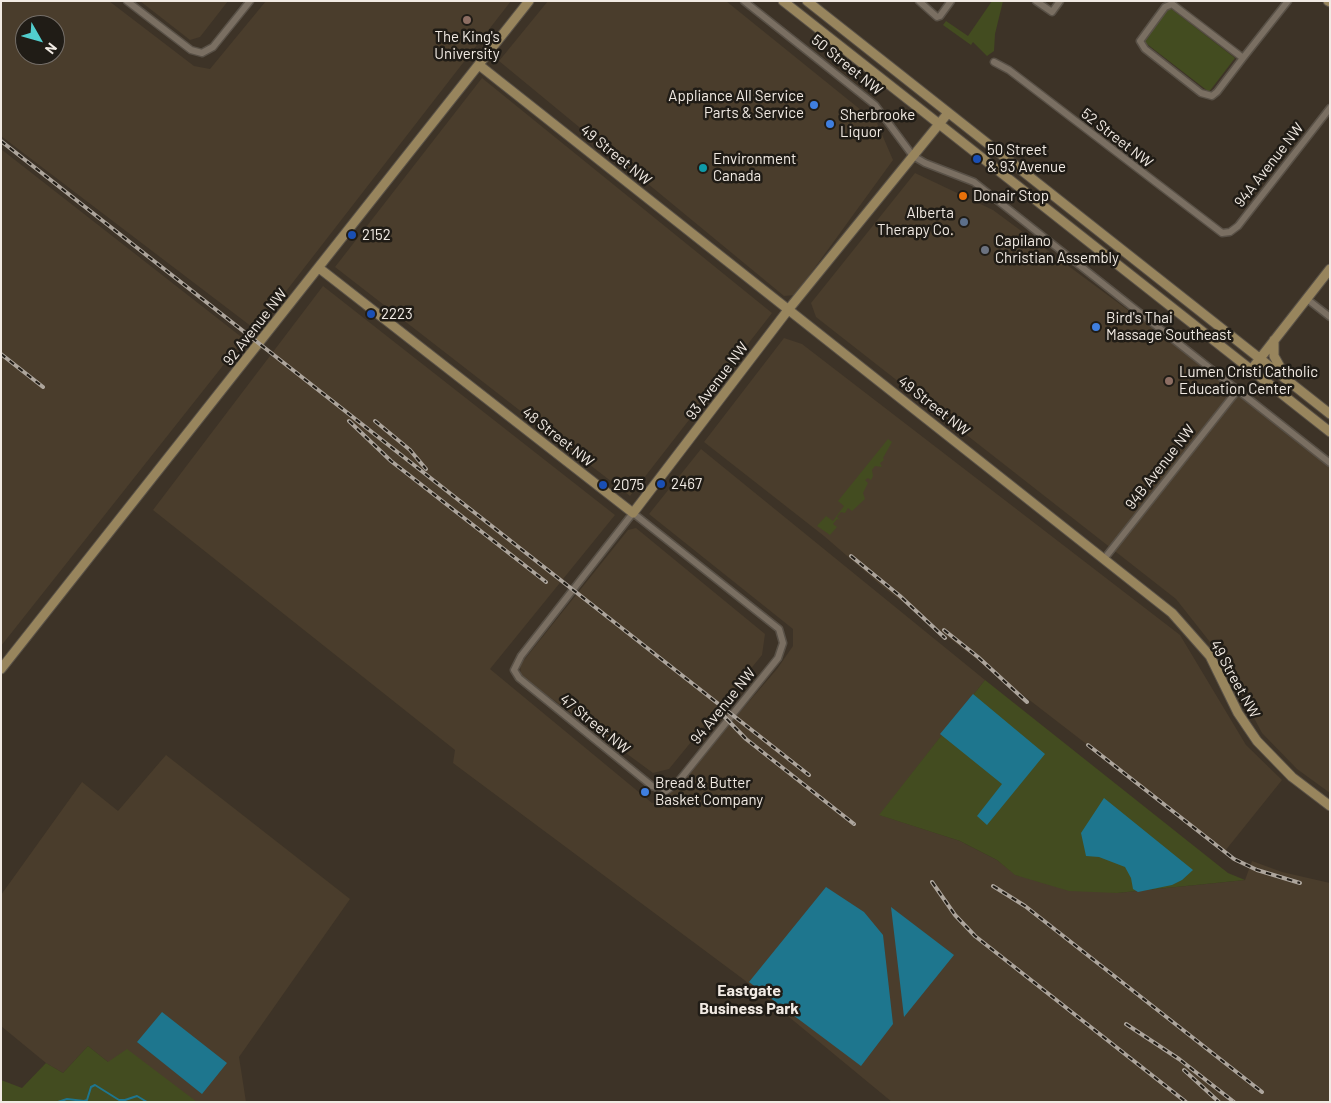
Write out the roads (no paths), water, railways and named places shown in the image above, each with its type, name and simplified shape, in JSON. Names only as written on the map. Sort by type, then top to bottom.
[{"type":"main road","name":"92 Avenue NW","points":[[1,669],[529,1]]},
{"type":"main road","name":"50 Street NW","points":[[783,1],[1330,432]]},
{"type":"main road","name":"50 Street NW","points":[[806,1],[1330,414]]},
{"type":"main road","name":"49 Street NW","points":[[479,65],[931,421],[1186,626],[1210,656],[1241,718],[1257,742],[1292,777],[1330,806]]},
{"type":"main road","name":"93 Avenue NW","points":[[633,513],[788,310],[948,113]]},
{"type":"main road","name":"48 Street NW","points":[[319,268],[633,513]]},
{"type":"main road","points":[[1251,370],[1330,269]]},
{"type":"main road","points":[[1274,340],[1274,356],[1289,382]]},
{"type":"street","points":[[127,1],[191,50],[202,52],[213,47],[250,1]]},
{"type":"street","name":"50 Street NW","points":[[744,1],[875,105],[913,156],[925,163],[974,182],[1330,463]]},
{"type":"street","points":[[919,1],[937,17],[940,16],[952,1]]},
{"type":"street","points":[[1036,1],[1052,12],[1060,1]]},
{"type":"street","points":[[1243,58],[1172,4],[1165,6],[1141,37],[1140,43],[1201,93],[1210,96],[1217,92],[1288,1]]},
{"type":"street","name":"52 Street NW","points":[[994,62],[1009,70],[1214,229],[1225,233]]},
{"type":"street","name":"94A Avenue NW","points":[[1225,233],[1238,226],[1330,108]]},
{"type":"street","points":[[1307,299],[1330,317]]},
{"type":"street","name":"94B Avenue NW","points":[[1104,560],[1237,391]]},
{"type":"street","name":"48 Street NW","points":[[633,513],[779,629]]},
{"type":"street","name":"93 Avenue NW","points":[[514,670],[520,656],[633,513]]},
{"type":"street","name":"94 Avenue NW","points":[[666,790],[678,782],[778,658],[783,643],[779,629]]},
{"type":"street","name":"47 Street NW","points":[[514,670],[519,678],[652,786],[666,790]]},
{"type":"water","points":[[973,694],[1045,754],[987,825],[977,816],[1002,784],[940,734]]},
{"type":"water","points":[[1104,798],[1193,870],[1182,880],[1172,885],[1138,892],[1133,889],[1131,878],[1125,867],[1099,857],[1086,856],[1081,833]]},
{"type":"water","points":[[826,887],[864,912],[883,935],[893,1024],[861,1066],[749,982]]},
{"type":"water","points":[[891,907],[954,955],[904,1017]]},
{"type":"water","points":[[162,1012],[227,1063],[202,1094],[137,1042]]},
{"type":"waterway","points":[[58,1102],[67,1099],[87,1100],[91,1087],[95,1085],[119,1100],[137,1096],[147,1102]]},
{"type":"railway","points":[[1,141],[809,775]]},
{"type":"railway","points":[[1,354],[43,387]]},
{"type":"railway","points":[[349,421],[391,461],[546,582]]},
{"type":"railway","points":[[375,421],[410,450],[426,469]]},
{"type":"railway","points":[[851,556],[900,596],[945,638]]},
{"type":"railway","points":[[944,630],[978,657],[1027,702]]},
{"type":"railway","points":[[719,711],[746,739],[854,824]]},
{"type":"railway","points":[[1088,745],[1234,859],[1257,870],[1300,883]]},
{"type":"railway","points":[[932,882],[955,915],[975,936],[1186,1102]]},
{"type":"railway","points":[[993,886],[1025,906],[1262,1092]]},
{"type":"railway","points":[[1126,1024],[1179,1059],[1234,1102]]},
{"type":"railway","points":[[1184,1070],[1219,1102]]},
{"type":"place","name":"The King's University","points":[[467,20]]},
{"type":"place","name":"Appliance All Service Parts & Service","points":[[814,105]]},
{"type":"place","name":"Sherbrooke Liquor","points":[[830,124]]},
{"type":"place","name":"50 Street & 93 Avenue","points":[[977,159]]},
{"type":"place","name":"Environment Canada","points":[[703,168]]},
{"type":"place","name":"Donair Stop","points":[[963,196]]},
{"type":"place","name":"Alberta Therapy Co.","points":[[964,222]]},
{"type":"place","name":"2152","points":[[352,235]]},
{"type":"place","name":"Capilano Christian Assembly","points":[[985,250]]},
{"type":"place","name":"2223","points":[[371,314]]},
{"type":"place","name":"Bird's Thai Massage Southeast","points":[[1096,327]]},
{"type":"place","name":"Lumen Cristi Catholic Education Center","points":[[1169,381]]},
{"type":"place","name":"2467","points":[[661,484]]},
{"type":"place","name":"2075","points":[[603,485]]},
{"type":"place","name":"Bread & Butter Basket Company","points":[[645,792]]},
{"type":"district","name":"Eastgate Business Park","points":[[749,1000]]}]
